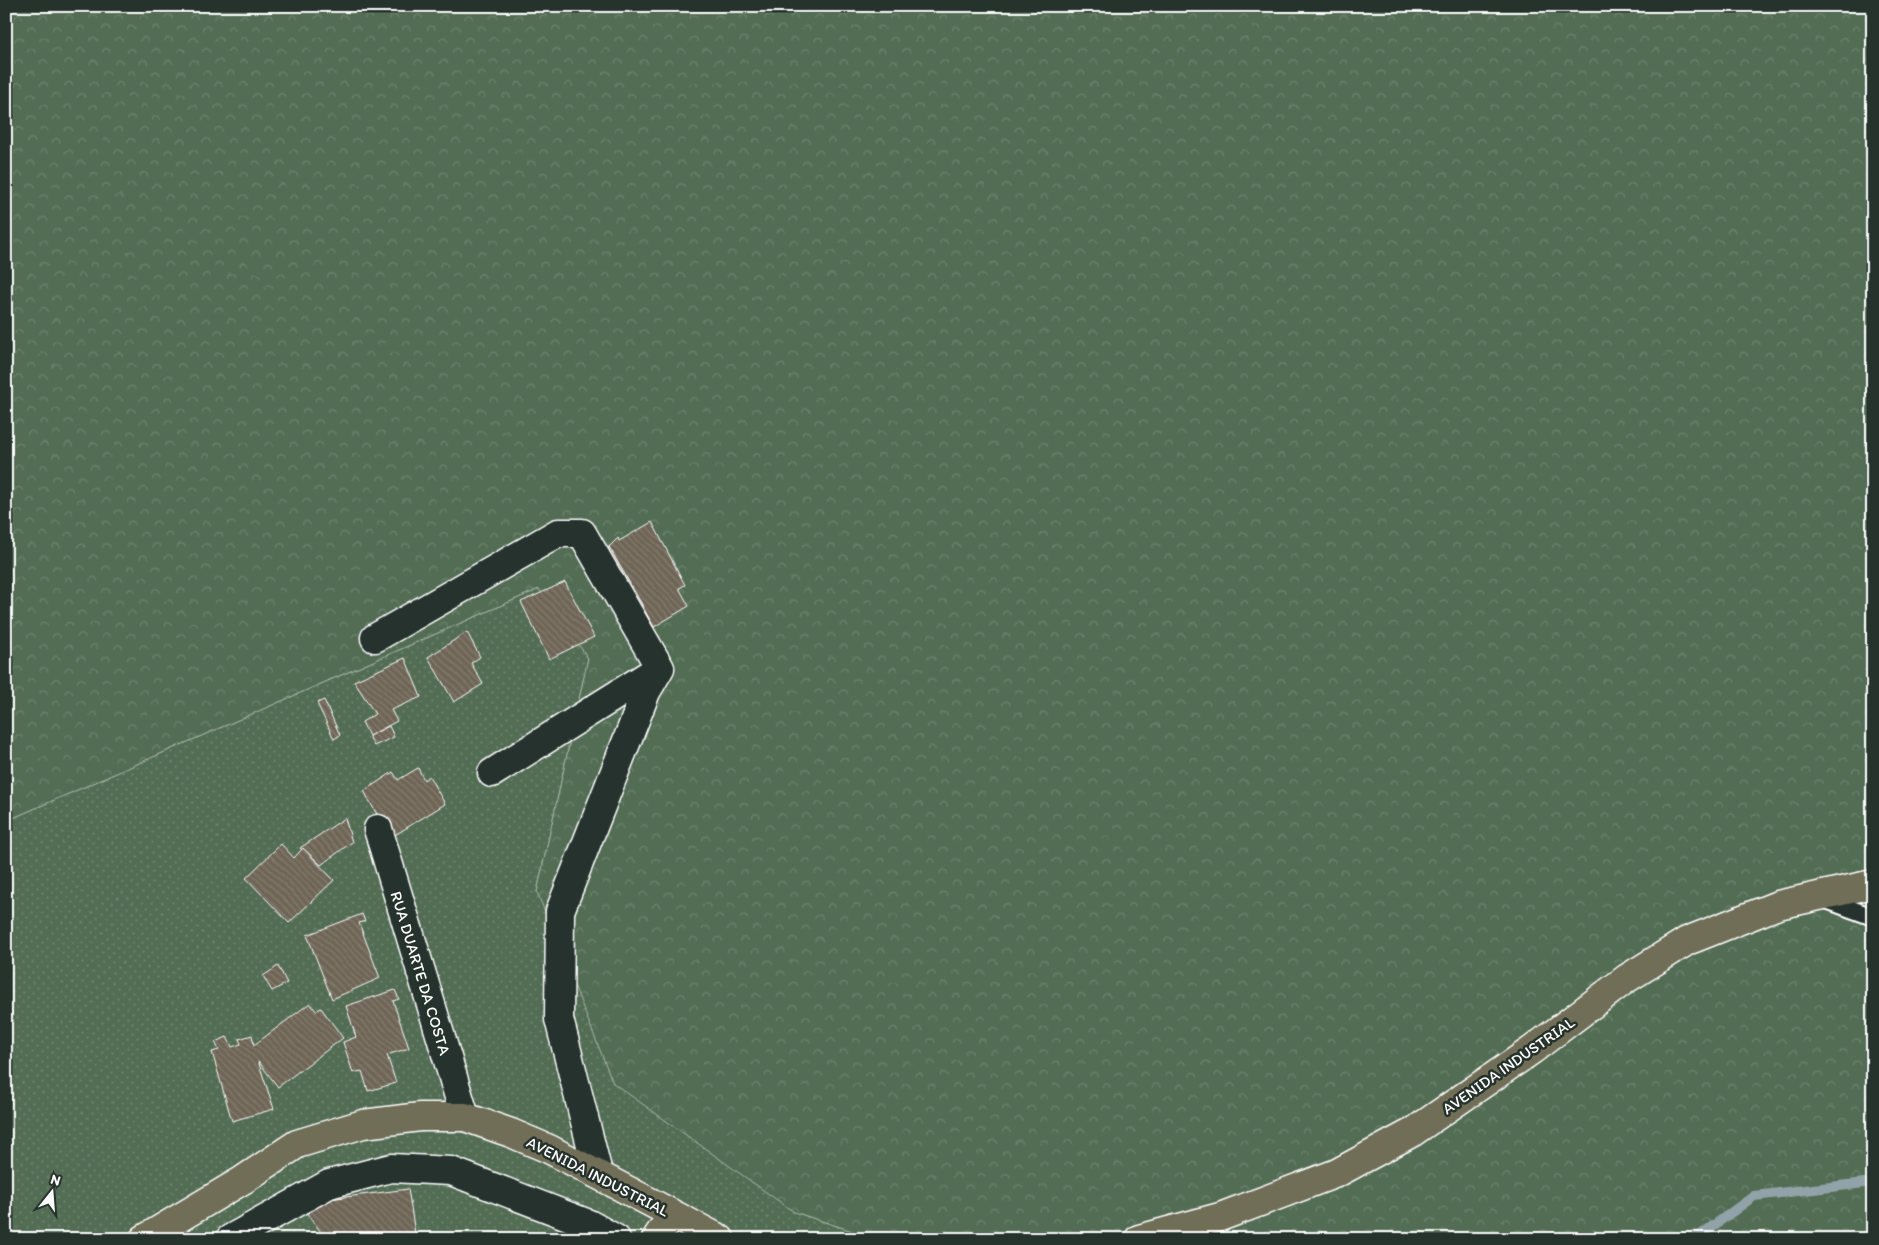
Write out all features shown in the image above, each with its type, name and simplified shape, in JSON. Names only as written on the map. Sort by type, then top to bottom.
[{"type":"main road","name":"AVENIDA INDUSTRIAL","points":[[1139,1239],[1220,1217],[1337,1173],[1413,1132],[1532,1050],[1626,979],[1687,941],[1778,905],[1873,884]]},
{"type":"main road","name":"AVENIDA INDUSTRIAL","points":[[144,1239],[243,1180],[297,1144],[363,1124],[420,1117],[465,1117],[511,1133],[598,1173],[672,1215],[720,1239]]},
{"type":"main road","points":[[656,1239],[672,1215]]},
{"type":"street","points":[[375,638],[558,533],[582,533],[660,668]]},
{"type":"street","points":[[492,773],[660,668]]},
{"type":"street","points":[[598,1173],[559,1019],[560,911],[646,692],[660,668]]},
{"type":"street","name":"RUA DUARTE DA COSTA","points":[[378,829],[465,1117]]},
{"type":"street","points":[[230,1239],[329,1184],[391,1168],[451,1171],[589,1224],[616,1239]]},
{"type":"lane","points":[[1817,897],[1873,918]]},
{"type":"green space","points":[[6,6],[1873,6],[1873,1239],[877,1239],[794,1212],[613,1083],[537,892],[588,658],[539,589],[6,821]]},
{"type":"green space","points":[[539,589],[588,658],[537,892],[794,1212],[877,1239],[6,1239],[6,821]]},
{"type":"building","points":[[652,522],[685,585],[679,588],[689,606],[654,627],[609,547],[618,538],[619,541]]},
{"type":"building","points":[[609,547],[644,608],[636,613],[601,551]]},
{"type":"building","points":[[565,582],[594,637],[549,659],[521,602]]},
{"type":"building","points":[[467,632],[480,657],[471,663],[483,684],[454,702],[428,657]]},
{"type":"building","points":[[405,658],[421,697],[391,710],[397,721],[369,736],[362,722],[375,714],[354,681]]},
{"type":"building","points":[[324,700],[340,735],[334,739],[317,703]]},
{"type":"building","points":[[389,726],[394,737],[374,746],[369,736]]},
{"type":"building","points":[[418,768],[424,780],[429,776],[445,804],[390,838],[364,791],[393,772],[398,780]]},
{"type":"building","points":[[345,818],[352,842],[321,865],[303,848],[302,850],[300,848]]},
{"type":"building","points":[[281,844],[294,858],[303,848],[334,880],[289,923],[246,878]]},
{"type":"building","points":[[362,914],[365,921],[359,923],[380,978],[332,999],[307,935]]},
{"type":"building","points":[[278,966],[287,983],[272,991],[263,976]]},
{"type":"building","points":[[395,990],[399,999],[393,1001],[409,1048],[387,1055],[396,1083],[368,1091],[362,1071],[353,1073],[343,1042],[356,1037],[346,1006]]},
{"type":"building","points":[[310,1003],[316,1011],[321,1008],[343,1038],[278,1087],[258,1061],[274,1109],[232,1121],[212,1052],[219,1050],[215,1042],[227,1037],[232,1047],[241,1044],[239,1039],[252,1035],[254,1045]]},
{"type":"building","points":[[408,1189],[416,1239],[326,1239],[304,1209],[323,1203],[322,1200]]},
{"type":"waterway","points":[[1695,1239],[1754,1196],[1873,1182]]}]
